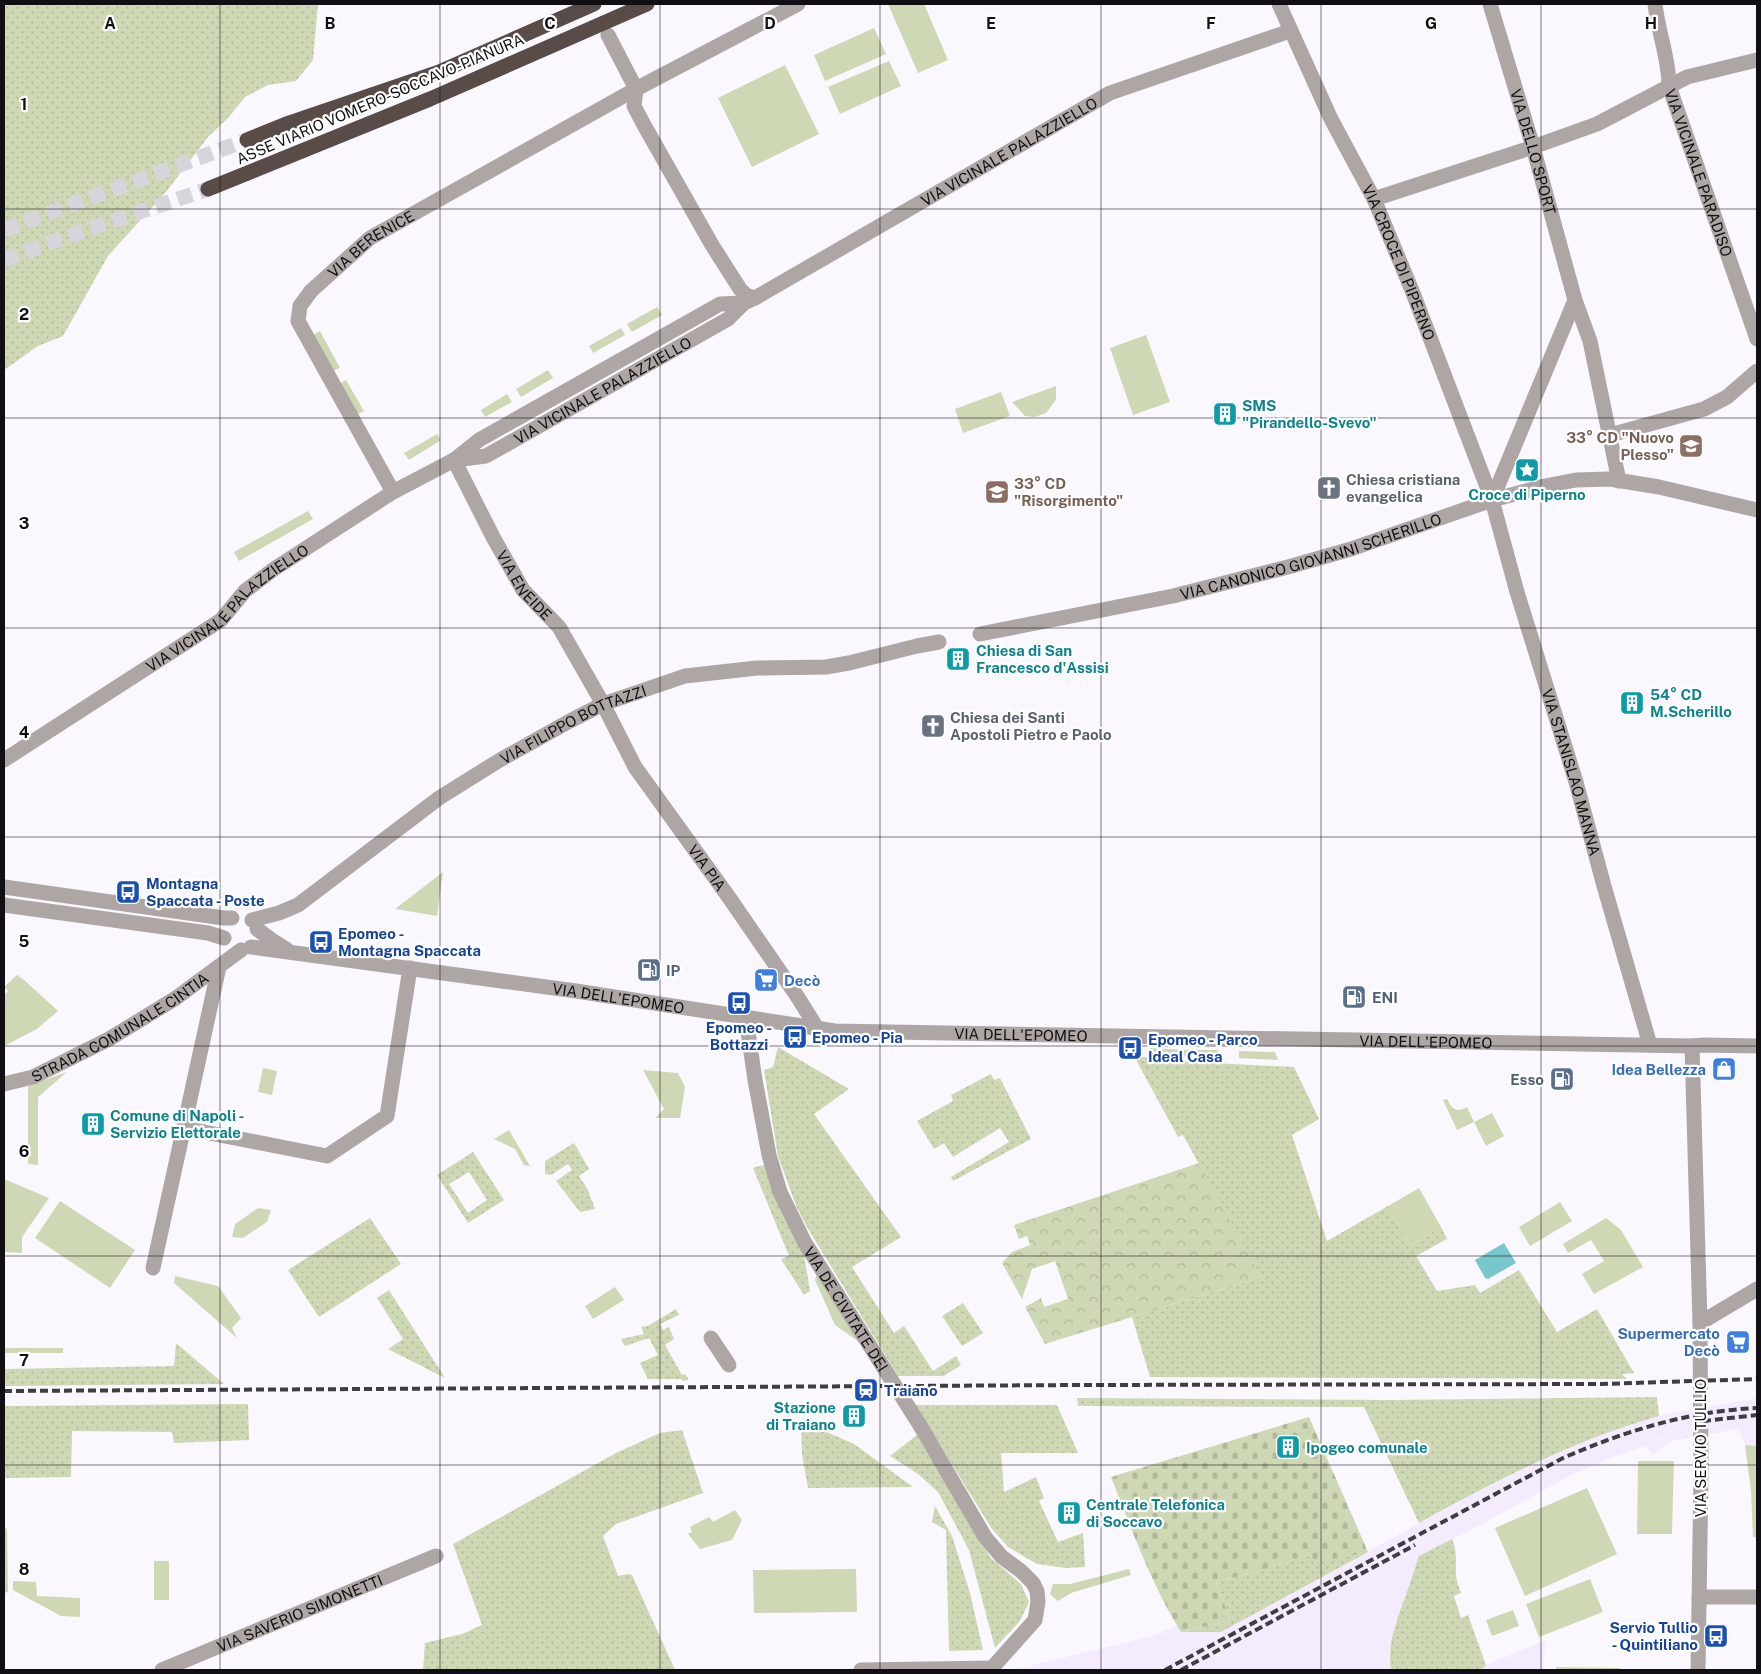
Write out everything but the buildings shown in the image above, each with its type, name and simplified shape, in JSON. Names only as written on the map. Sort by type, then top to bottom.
[{"type":"highway","name":"ASSE VIARIO VOMERO-SOCCAVO-PIANURA","points":[[247,140],[289,123],[439,72],[594,4]]},
{"type":"highway","name":"ASSE VIARIO VOMERO-SOCCAVO-PIANURA","points":[[208,189],[430,99],[647,4]]},
{"type":"street","name":"VIA BERENICE","points":[[393,492],[298,321],[300,306],[311,290],[370,238],[636,89],[798,4]]},
{"type":"street","name":"VIA CROCE DI PIPERNO","points":[[1279,4],[1331,119],[1374,199],[1416,302],[1492,500]]},
{"type":"street","name":"VIA DELLO SPORT","points":[[1490,4],[1533,147],[1575,300],[1590,341],[1619,480]]},
{"type":"street","name":"VIA VICINALE PARADISO","points":[[1655,4],[1656,18],[1669,69],[1669,86],[1757,339]]},
{"type":"street","name":"VIA VICINALE PALAZZIELLO","points":[[4,760],[221,620],[244,591],[274,569],[393,492],[454,460],[479,440],[720,304],[749,300],[1110,94],[1290,31]]},
{"type":"street","points":[[608,35],[636,89],[634,106],[712,245],[749,300]]},
{"type":"street","points":[[1374,199],[1533,147],[1596,124],[1687,77],[1757,60]]},
{"type":"street","points":[[1492,500],[1575,300]]},
{"type":"street","points":[[1610,435],[1704,409],[1727,397],[1757,371]]},
{"type":"street","name":"VIA ENEIDE","points":[[454,460],[493,537],[523,590],[559,627],[603,704]]},
{"type":"street","name":"VIA CANONICO GIOVANNI SCHERILLO","points":[[980,634],[1173,596],[1288,567],[1351,549],[1492,500],[1576,480],[1619,480],[1659,487],[1757,510]]},
{"type":"street","name":"VIA STANISLAO MANNA","points":[[1492,500],[1576,782],[1650,1045]]},
{"type":"street","name":"VIA FILIPPO BOTTAZZI","points":[[255,924],[298,905],[439,798],[500,760],[603,704],[685,676],[757,668],[834,666],[939,642]]},
{"type":"street","name":"VIA PIA","points":[[603,704],[636,767],[798,996],[817,1028]]},
{"type":"street","points":[[4,887],[224,918],[244,916],[255,924],[258,937],[232,951]]},
{"type":"street","name":"VIA DELL'EPOMEO","points":[[4,905],[208,933],[232,951],[292,952],[576,991],[835,1030],[1757,1046]]},
{"type":"street","points":[[154,1268],[184,1128],[232,951],[223,932],[225,926],[232,918]]},
{"type":"street","name":"VIA DELL'EPOMEO","points":[[255,924],[273,941],[292,952]]},
{"type":"street","name":"STRADA COMUNALE CINTIA","points":[[4,1084],[32,1077],[109,1039],[176,998],[232,951]]},
{"type":"street","points":[[184,1128],[327,1156],[387,1116],[410,968]]},
{"type":"street","name":"VIA DE CIVITATE DEI","points":[[746,1018],[769,1156],[780,1192],[811,1255],[887,1373],[985,1537],[1002,1557],[1021,1571],[1037,1591],[1038,1602],[1035,1620],[992,1669]]},
{"type":"street","name":"VIA SERVIO TULLIO","points":[[1692,1046],[1700,1323],[1701,1473],[1698,1670]]},
{"type":"street","points":[[1700,1323],[1757,1289]]},
{"type":"street","points":[[712,1338],[729,1365]]},
{"type":"street","name":"VIA SAVERIO SIMONETTI","points":[[162,1670],[436,1556]]},
{"type":"street","points":[[1699,1597],[1757,1597]]},
{"type":"street","points":[[861,1670],[992,1669]]},
{"type":"shaded area","points":[[1757,1398],[1757,1446],[1745,1445],[1738,1429],[1671,1441],[1653,1456],[1646,1446],[1613,1457],[1571,1475],[1420,1556],[1395,1622],[1389,1657],[1391,1670],[1013,1670],[1156,1635],[1177,1625],[1181,1632],[1221,1632],[1530,1464],[1634,1423],[1666,1414]]},
{"type":"shaded area","points":[[1545,1640],[1544,1670],[1481,1670],[1486,1665]]},
{"type":"green space","points":[[4,4],[318,4],[313,60],[296,81],[268,85],[245,97],[228,118],[208,137],[166,192],[108,256],[63,336],[38,346],[4,370]]},
{"type":"green space","points":[[888,4],[924,4],[948,60],[918,73]]},
{"type":"green space","points":[[874,28],[886,54],[825,81],[814,55]]},
{"type":"green space","points":[[889,61],[901,86],[840,114],[828,87]]},
{"type":"green space","points":[[785,65],[819,134],[752,167],[718,98]]},
{"type":"green space","points":[[657,307],[662,315],[632,332],[627,324]]},
{"type":"green space","points":[[621,328],[625,335],[593,353],[589,346]]},
{"type":"green space","points":[[320,331],[340,368],[327,374],[308,338]]},
{"type":"green space","points":[[1146,335],[1170,402],[1133,415],[1110,348]]},
{"type":"green space","points":[[548,370],[553,378],[521,397],[516,389]]},
{"type":"green space","points":[[346,380],[364,411],[352,417],[334,387]]},
{"type":"green space","points":[[1056,386],[1056,400],[1046,413],[1035,417],[1025,416],[1012,402]]},
{"type":"green space","points":[[1001,392],[1010,416],[963,433],[955,409]]},
{"type":"green space","points":[[507,394],[512,402],[485,417],[481,410]]},
{"type":"green space","points":[[437,434],[441,440],[409,460],[404,453]]},
{"type":"green space","points":[[308,511],[313,519],[239,561],[234,552]]},
{"type":"green space","points":[[443,872],[437,916],[395,909]]},
{"type":"green space","points":[[17,975],[58,1011],[37,1029],[4,1046],[4,995],[8,991],[4,987]]},
{"type":"green space","points":[[778,1047],[849,1089],[814,1114],[901,1237],[852,1267],[894,1333],[904,1326],[933,1371],[956,1356],[961,1365],[944,1376],[898,1376],[797,1208],[778,1156],[764,1070],[773,1067]]},
{"type":"green space","points":[[1150,1048],[1189,1050],[1189,1056],[1150,1053]]},
{"type":"green space","points":[[1194,1050],[1218,1050],[1218,1057],[1194,1057]]},
{"type":"green space","points":[[1239,1051],[1275,1052],[1278,1060],[1239,1058]]},
{"type":"green space","points":[[1134,1056],[1192,1062],[1294,1067],[1319,1119],[1292,1135],[1327,1241],[1388,1206],[1410,1246],[1441,1227],[1447,1239],[1416,1256],[1437,1291],[1475,1285],[1480,1293],[1519,1270],[1557,1332],[1597,1309],[1634,1373],[1622,1374],[1627,1379],[1150,1377],[1132,1317],[1261,1277],[1183,1135],[1178,1137]]},
{"type":"green space","points":[[263,1068],[277,1071],[272,1095],[258,1092]]},
{"type":"green space","points":[[643,1070],[678,1073],[685,1087],[680,1118],[655,1118],[664,1109]]},
{"type":"green space","points":[[67,1072],[38,1097],[38,1165],[28,1164],[28,1086]]},
{"type":"green space","points":[[991,1074],[994,1080],[1000,1078],[1031,1139],[953,1181],[951,1177],[1009,1142],[1000,1128],[953,1157],[944,1143],[934,1149],[917,1121],[953,1101],[951,1095]]},
{"type":"green space","points":[[1447,1099],[1457,1110],[1467,1107],[1474,1122],[1457,1130],[1443,1100]]},
{"type":"green space","points":[[1492,1113],[1504,1136],[1486,1146],[1474,1122]]},
{"type":"green space","points":[[509,1130],[530,1166],[524,1165],[515,1149],[494,1139]]},
{"type":"green space","points":[[574,1143],[589,1169],[579,1176],[588,1190],[595,1209],[580,1212],[556,1181],[572,1170],[568,1164],[551,1175],[545,1174],[545,1161]]},
{"type":"green space","points":[[473,1152],[504,1200],[468,1223],[437,1175]],"holes":[[[469,1172],[487,1200],[468,1213],[449,1184]]]},
{"type":"green space","points":[[1199,1163],[1261,1277],[1045,1344],[1025,1307],[1041,1298],[1044,1307],[1068,1299],[1055,1261],[1032,1269],[1022,1299],[1002,1263],[1012,1252],[1030,1245],[1027,1236],[1019,1239],[1014,1225]]},
{"type":"green space","points":[[767,1164],[802,1243],[810,1291],[804,1295],[781,1259],[789,1256],[753,1168]]},
{"type":"green space","points":[[4,1179],[49,1198],[22,1237],[22,1253],[4,1252]]},
{"type":"green space","points":[[1419,1188],[1441,1227],[1410,1246],[1388,1206]]},
{"type":"green space","points":[[60,1201],[135,1250],[110,1288],[35,1238]]},
{"type":"green space","points":[[1560,1202],[1572,1221],[1530,1246],[1519,1227]]},
{"type":"green space","points":[[258,1208],[271,1210],[267,1222],[243,1238],[232,1237],[235,1224]]},
{"type":"green space","points":[[370,1218],[401,1264],[319,1317],[288,1270]]},
{"type":"green space","points":[[1606,1218],[1621,1230],[1643,1267],[1594,1294],[1582,1274],[1604,1261],[1591,1240],[1568,1253],[1563,1244]]},
{"type":"green space","points":[[818,1271],[862,1344],[835,1325],[815,1280]]},
{"type":"green space","points":[[175,1276],[218,1286],[241,1318],[232,1328],[237,1338],[174,1283]]},
{"type":"green space","points":[[615,1287],[624,1300],[593,1319],[585,1306]]},
{"type":"green space","points":[[389,1290],[445,1378],[388,1349],[403,1339],[377,1298]]},
{"type":"green space","points":[[963,1303],[983,1333],[962,1346],[942,1316]]},
{"type":"green space","points":[[676,1309],[679,1315],[660,1324],[663,1330],[669,1327],[674,1339],[665,1345],[682,1375],[685,1374],[689,1380],[648,1379],[640,1363],[658,1355],[649,1338],[625,1346],[621,1339],[644,1334],[641,1327],[648,1326]]},
{"type":"green space","points":[[176,1343],[224,1384],[4,1386],[4,1369],[174,1366]]},
{"type":"green space","points":[[4,1348],[63,1348],[63,1353],[4,1353]]},
{"type":"green space","points":[[1657,1397],[1659,1416],[1566,1449],[1506,1477],[1419,1523],[1364,1407],[1078,1406],[1077,1398],[1391,1400]]},
{"type":"green space","points":[[248,1404],[249,1440],[174,1443],[172,1432],[72,1431],[71,1477],[4,1478],[4,1406]]},
{"type":"green space","points":[[915,1405],[1057,1405],[1078,1453],[1001,1453],[1004,1492],[1036,1477],[1044,1498],[1039,1501],[1058,1542],[1083,1533],[1085,1567],[1065,1568],[1037,1564],[1008,1547],[992,1529]]},
{"type":"green space","points":[[1309,1417],[1368,1552],[1314,1563],[1310,1554],[1257,1572],[1216,1582],[1231,1621],[1181,1632],[1151,1576],[1111,1477]]},
{"type":"green space","points":[[801,1421],[854,1444],[913,1487],[808,1488],[802,1454]]},
{"type":"green space","points":[[682,1430],[703,1493],[616,1524],[603,1536],[618,1576],[632,1575],[675,1670],[423,1670],[425,1643],[462,1634],[482,1625],[453,1544],[616,1453],[660,1433]]},
{"type":"green space","points":[[917,1435],[991,1558],[1021,1584],[1029,1602],[1020,1621],[995,1648],[969,1550],[938,1492],[918,1474],[890,1456]]},
{"type":"green space","points":[[1745,1445],[1757,1446],[1757,1537],[1753,1537],[1751,1491]]},
{"type":"green space","points":[[1638,1461],[1674,1461],[1672,1534],[1637,1534]]},
{"type":"green space","points":[[1587,1488],[1617,1554],[1525,1596],[1495,1528]]},
{"type":"green space","points":[[935,1506],[952,1536],[970,1593],[983,1650],[949,1651],[946,1530],[932,1522]]},
{"type":"green space","points":[[735,1510],[742,1520],[732,1540],[700,1549],[688,1534],[692,1532],[690,1527],[709,1517],[713,1522]]},
{"type":"green space","points":[[7,1528],[8,1592],[4,1593],[4,1529]]},
{"type":"green space","points":[[1452,1539],[1455,1552],[1456,1579],[1461,1593],[1454,1596],[1461,1618],[1468,1615],[1486,1665],[1481,1670],[1391,1670],[1390,1651],[1393,1633],[1419,1556]]},
{"type":"green space","points":[[1368,1552],[1221,1632],[1181,1632],[1231,1621],[1216,1582],[1257,1572],[1310,1554],[1314,1562]]},
{"type":"green space","points":[[154,1561],[169,1561],[169,1600],[154,1600]]},
{"type":"green space","points":[[856,1569],[857,1612],[754,1613],[753,1570]]},
{"type":"green space","points":[[1129,1569],[1131,1575],[1071,1593],[1058,1601],[1050,1594],[1053,1584],[1070,1584]]},
{"type":"green space","points":[[1590,1579],[1603,1612],[1539,1637],[1526,1604]]},
{"type":"green space","points":[[13,1581],[36,1582],[37,1596],[80,1598],[80,1617],[61,1616],[13,1590]]},
{"type":"green space","points":[[1513,1610],[1519,1626],[1492,1636],[1486,1620]]},
{"type":"green space","points":[[1556,1667],[1620,1668],[1621,1670],[1556,1670]]},
{"type":"water","points":[[1504,1243],[1516,1263],[1488,1279],[1485,1278],[1475,1260]]},
{"type":"tunnel","points":[[4,230],[247,140]]},
{"type":"tunnel","points":[[4,260],[208,189]]},
{"type":"railway","points":[[4,1391],[1601,1384],[1757,1379]]},
{"type":"railway","points":[[1165,1670],[1563,1458],[1610,1439],[1658,1424],[1707,1413],[1757,1408]]},
{"type":"railway","points":[[1703,1421],[1757,1415]]},
{"type":"railway","points":[[1181,1670],[1415,1545]]},
{"type":"place","name":"SMS \"Pirandello-Svevo\"","points":[[1225,414]]},
{"type":"place","name":"33° CD \"Nuovo Plesso\"","points":[[1691,446]]},
{"type":"place","name":"Croce di Piperno","points":[[1527,470]]},
{"type":"place","name":"Chiesa cristiana evangelica","points":[[1329,488]]},
{"type":"place","name":"33° CD \"Risorgimento\"","points":[[997,492]]},
{"type":"place","name":"Chiesa di San Francesco d'Assisi","points":[[958,659]]},
{"type":"place","name":"54° CD M.Scherillo","points":[[1632,703]]},
{"type":"place","name":"Chiesa dei Santi Apostoli Pietro e Paolo","points":[[933,726]]},
{"type":"place","name":"Montagna Spaccata - Poste","points":[[128,892]]},
{"type":"place","name":"Epomeo - Montagna Spaccata","points":[[321,942]]},
{"type":"place","name":"IP","points":[[649,970]]},
{"type":"place","name":"Decò","points":[[766,980]]},
{"type":"place","name":"ENI","points":[[1354,997]]},
{"type":"place","name":"Epomeo - Bottazzi","points":[[739,1003]]},
{"type":"place","name":"Epomeo - Pia","points":[[795,1037]]},
{"type":"place","name":"Epomeo - Parco Ideal Casa","points":[[1130,1048]]},
{"type":"place","name":"Idea Bellezza","points":[[1724,1069]]},
{"type":"place","name":"Esso","points":[[1562,1079]]},
{"type":"place","name":"Comune di Napoli - Servizio Elettorale","points":[[93,1124]]},
{"type":"place","name":"Supermercato Decò","points":[[1738,1342]]},
{"type":"place","name":"Traiano","points":[[866,1390]]},
{"type":"place","name":"Stazione di Traiano","points":[[854,1416]]},
{"type":"place","name":"Ipogeo comunale","points":[[1288,1447]]},
{"type":"place","name":"Centrale Telefonica di Soccavo","points":[[1069,1513]]},
{"type":"place","name":"Servio Tullio - Quintiliano","points":[[1716,1636]]}]
